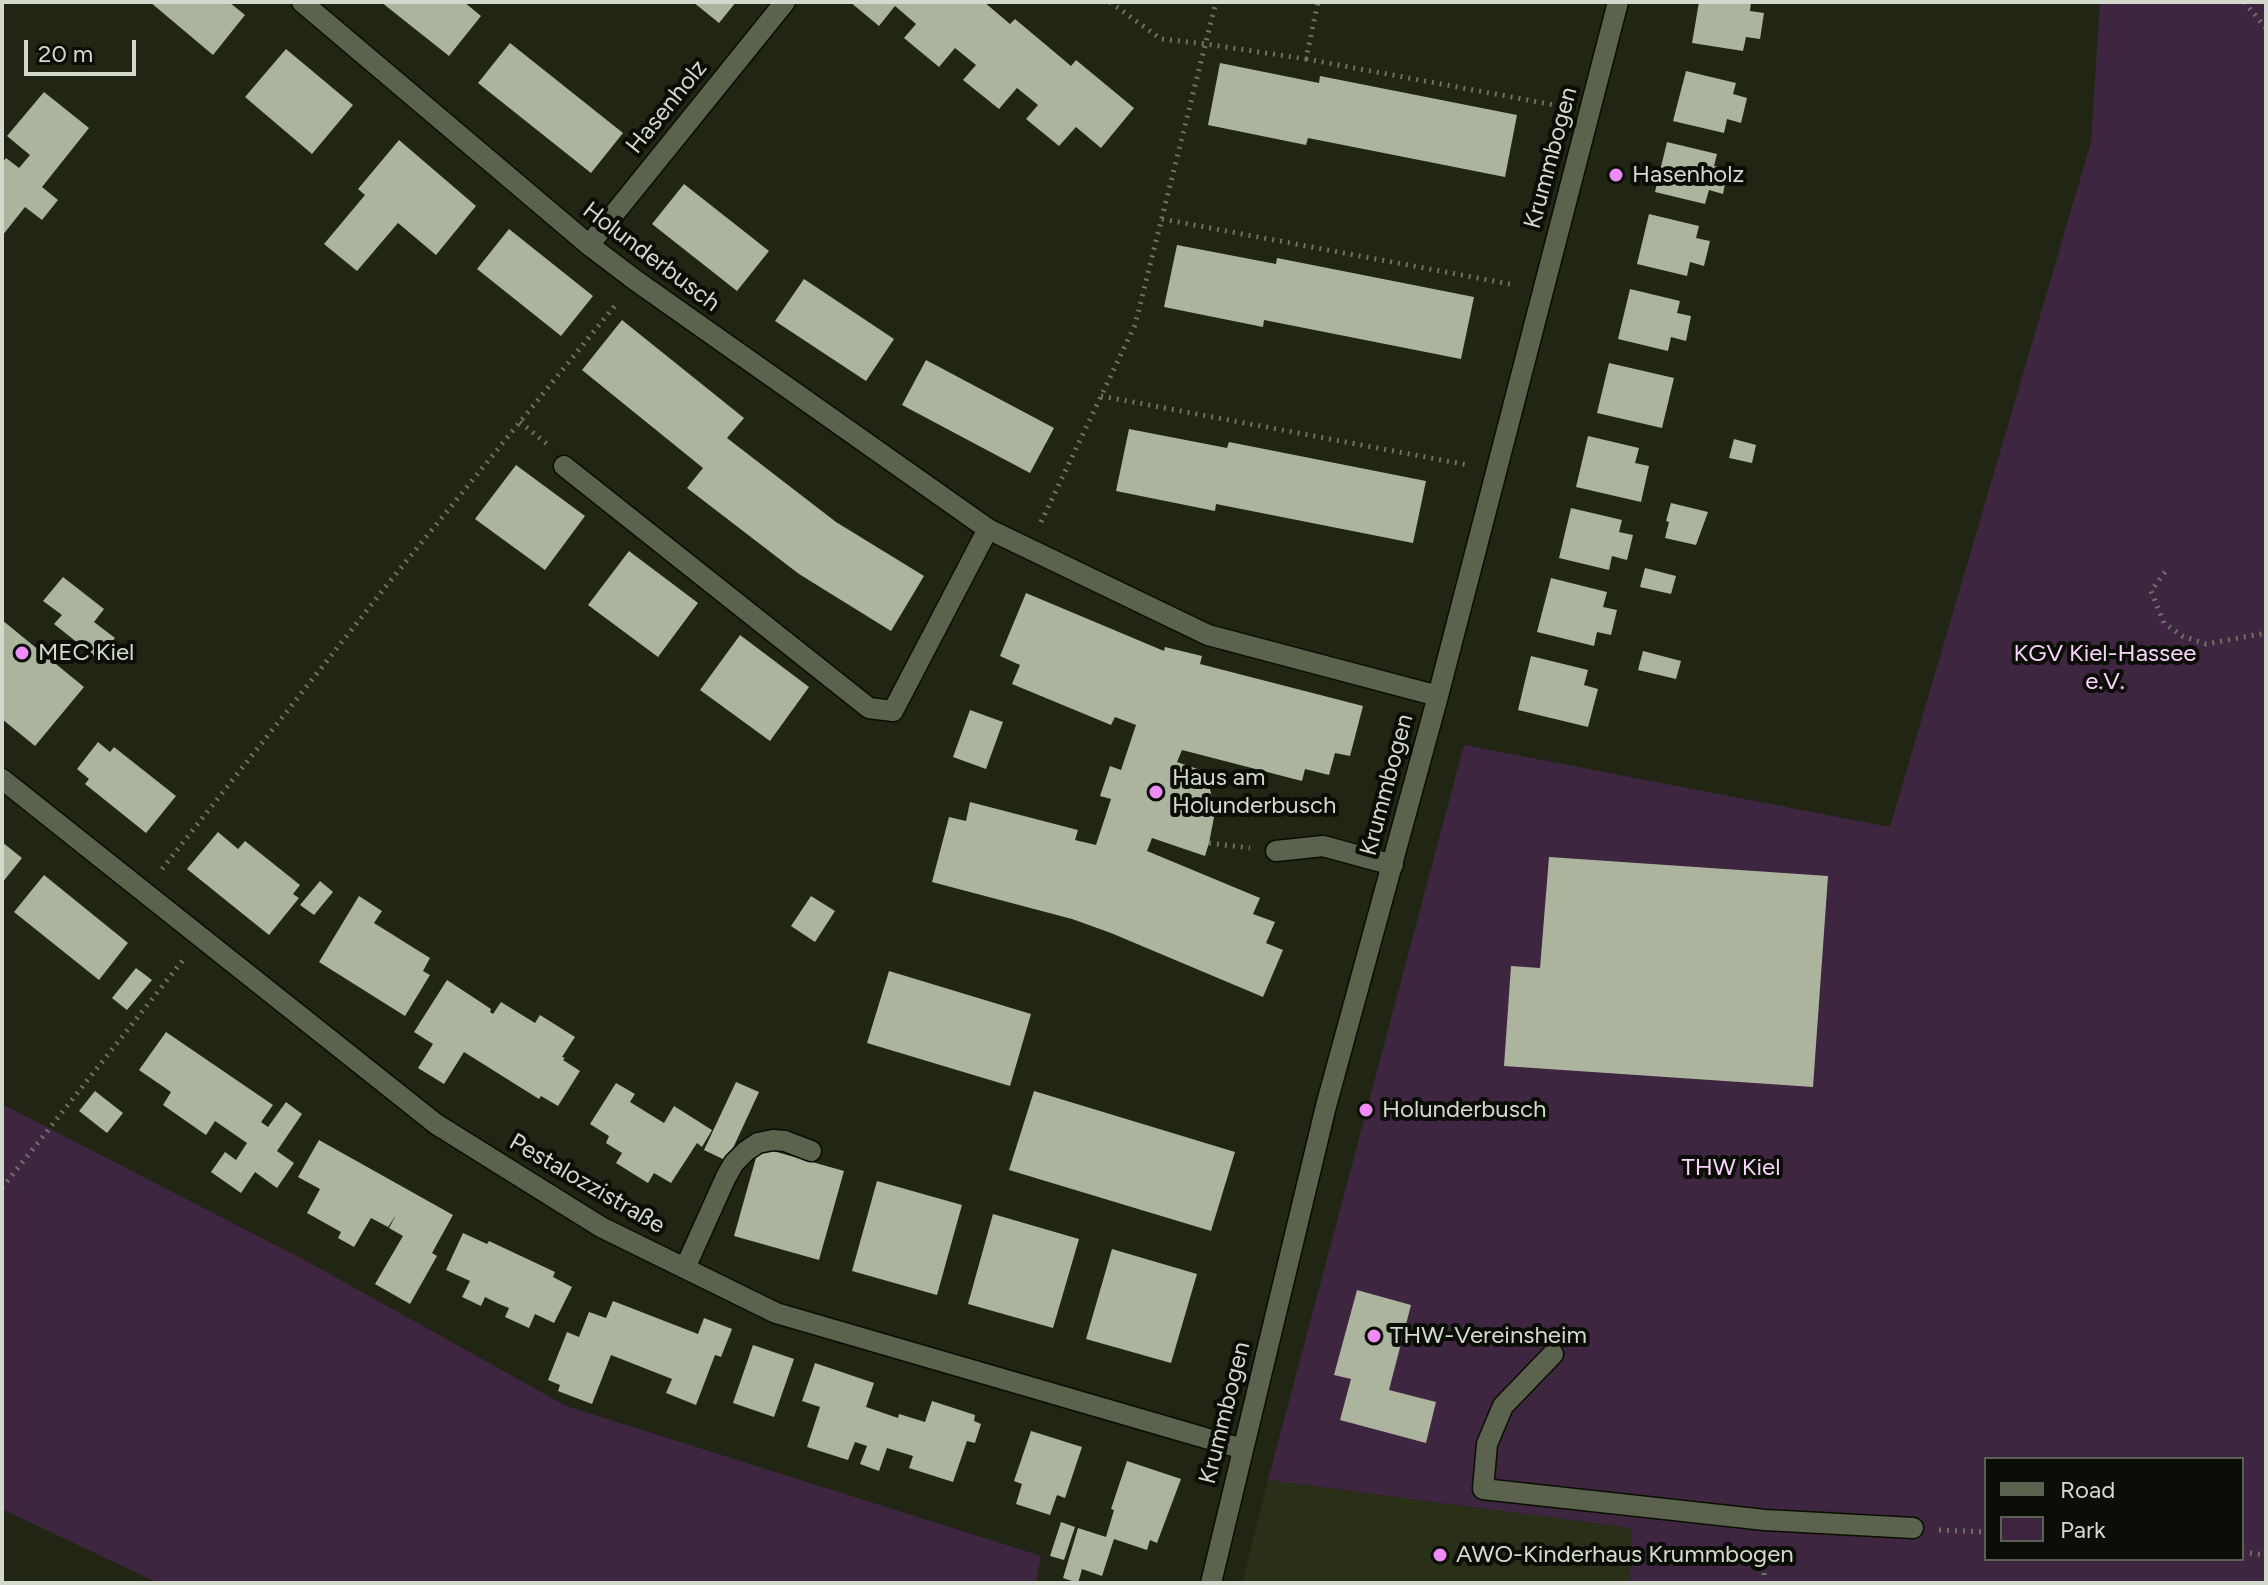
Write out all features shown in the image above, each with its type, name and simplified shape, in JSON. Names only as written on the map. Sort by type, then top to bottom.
[{"type":"street","name":"Holunderbusch","points":[[302,2],[589,245],[988,529],[1208,635],[1438,696]]},
{"type":"street","name":"Hasenholz","points":[[589,245],[785,2]]},
{"type":"street","name":"Krummbogen","points":[[1211,1583],[1326,1106],[1438,696],[1618,2]]},
{"type":"street","points":[[564,466],[869,708],[893,711],[988,529]]},
{"type":"street","name":"Pestalozzistraße","points":[[2,779],[436,1124],[601,1227],[776,1313],[1243,1449]]},
{"type":"street","points":[[1276,851],[1323,846],[1393,865]]},
{"type":"street","points":[[685,1268],[726,1177],[746,1151],[758,1143],[773,1140],[811,1151]]},
{"type":"street","points":[[1553,1354],[1503,1406],[1487,1444],[1483,1489],[1765,1520],[1913,1528]]},
{"type":"path","points":[[1110,2],[1161,39],[1306,59],[1590,112]]},
{"type":"path","points":[[1029,548],[1135,325],[1216,2]]},
{"type":"path","points":[[1306,59],[1318,2]]},
{"type":"path","points":[[2244,2],[2266,28]]},
{"type":"path","points":[[1162,219],[1544,290]]},
{"type":"path","points":[[144,892],[391,580],[635,280]]},
{"type":"path","points":[[1101,396],[1497,470]]},
{"type":"path","points":[[2165,572],[2151,591],[2164,623],[2182,636],[2206,644],[2266,633]]},
{"type":"path","points":[[2,1188],[201,939]]},
{"type":"path","points":[[1913,1528],[1984,1532]]},
{"type":"path","points":[[2244,1552],[2266,1555]]},
{"type":"shaded area","name":"AWO-Kinderhaus Krummbogen","points":[[1268,1480],[1631,1528],[1630,1583],[1242,1583]]},
{"type":"green space","name":"THW Kiel","points":[[2100,2],[2266,2],[2266,1583],[1630,1583],[1631,1528],[1268,1480],[1464,745],[1890,827],[2091,142]]},
{"type":"green space","points":[[2,1104],[310,1263],[566,1406],[1041,1556],[1036,1583],[158,1583],[2,1509]]},
{"type":"building","points":[[150,2],[229,2],[245,15],[213,55]]},
{"type":"building","points":[[381,2],[464,2],[481,16],[449,56]]},
{"type":"building","points":[[693,2],[736,2],[719,23]]},
{"type":"building","points":[[850,2],[984,2],[1010,24],[1015,19],[1071,66],[1076,60],[1134,108],[1101,148],[1076,127],[1059,146],[1026,119],[1038,105],[1017,88],[999,109],[963,80],[976,65],[955,48],[939,67],[904,38],[916,24],[895,6],[879,26]]},
{"type":"building","points":[[1699,2],[1751,2],[1750,11],[1764,13],[1760,39],[1746,37],[1743,51],[1692,43]]},
{"type":"building","points":[[510,43],[623,133],[591,173],[478,83]]},
{"type":"building","points":[[286,49],[353,105],[312,154],[245,97]]},
{"type":"building","points":[[1220,63],[1319,83],[1320,76],[1517,115],[1505,177],[1308,138],[1306,145],[1208,125]]},
{"type":"building","points":[[1686,71],[1736,83],[1733,94],[1747,98],[1741,123],[1727,119],[1724,133],[1673,121]]},
{"type":"building","points":[[44,92],[89,128],[42,187],[58,200],[42,220],[25,207],[2,236],[2,163],[6,158],[19,168],[30,155],[7,136]]},
{"type":"building","points":[[399,140],[476,206],[436,255],[398,223],[357,271],[324,244],[365,195],[358,189]]},
{"type":"building","points":[[1667,142],[1717,154],[1714,166],[1728,169],[1723,194],[1709,190],[1705,204],[1655,192]]},
{"type":"building","points":[[684,184],[769,251],[737,291],[652,224]]},
{"type":"building","points":[[1649,214],[1699,226],[1696,238],[1710,241],[1704,266],[1690,262],[1687,276],[1637,264]]},
{"type":"building","points":[[509,229],[593,296],[561,336],[477,269]]},
{"type":"building","points":[[1177,245],[1276,264],[1277,258],[1474,297],[1461,359],[1264,320],[1263,327],[1164,307]]},
{"type":"building","points":[[804,279],[894,339],[866,381],[775,321]]},
{"type":"building","points":[[1630,289],[1680,301],[1677,313],[1691,316],[1686,341],[1671,337],[1668,351],[1618,339]]},
{"type":"building","points":[[622,320],[744,418],[727,438],[836,522],[924,576],[891,631],[799,574],[687,488],[703,468],[582,370]]},
{"type":"building","points":[[926,360],[1054,428],[1030,473],[902,405]]},
{"type":"building","points":[[1609,363],[1674,378],[1662,428],[1597,413]]},
{"type":"building","points":[[1129,429],[1227,448],[1229,442],[1426,481],[1413,543],[1216,504],[1215,511],[1116,491]]},
{"type":"building","points":[[1588,436],[1639,448],[1635,463],[1649,466],[1641,502],[1576,487]]},
{"type":"building","points":[[1734,439],[1756,445],[1752,463],[1729,458]]},
{"type":"building","points":[[516,465],[585,516],[545,570],[475,519]]},
{"type":"building","points":[[1671,503],[1708,512],[1696,545],[1665,538]]},
{"type":"building","points":[[1571,508],[1622,520],[1619,532],[1633,535],[1627,560],[1612,556],[1609,570],[1559,558]]},
{"type":"building","points":[[629,551],[698,603],[658,657],[588,605]]},
{"type":"building","points":[[1645,568],[1676,576],[1671,594],[1640,587]]},
{"type":"building","points":[[63,577],[104,609],[94,622],[115,638],[98,659],[54,624],[62,615],[43,601]]},
{"type":"building","points":[[1551,578],[1607,592],[1603,607],[1617,610],[1611,635],[1597,632],[1594,646],[1537,632]]},
{"type":"building","name":"Haus am Holunderbusch","points":[[1026,593],[1164,651],[1165,647],[1202,656],[1200,664],[1363,706],[1350,756],[1335,753],[1329,775],[1305,769],[1302,781],[1182,750],[1177,762],[1209,773],[1215,812],[1205,856],[1152,838],[1147,851],[1260,898],[1253,914],[1275,922],[1266,943],[1283,950],[1263,997],[1072,919],[932,882],[949,817],[966,821],[970,802],[1078,830],[1075,840],[1096,845],[1111,799],[1100,796],[1110,766],[1121,770],[1136,725],[1115,717],[1111,725],[1012,684],[1020,665],[1000,656]]},
{"type":"building","name":"MEC Kiel","points":[[2,620],[84,687],[35,746],[2,719]]},
{"type":"building","points":[[740,635],[809,687],[770,741],[700,690]]},
{"type":"building","points":[[1643,651],[1681,661],[1676,679],[1638,670]]},
{"type":"building","points":[[1531,656],[1588,670],[1584,685],[1598,689],[1588,727],[1518,710]]},
{"type":"building","points":[[970,710],[1003,722],[986,769],[953,757]]},
{"type":"building","points":[[98,742],[110,752],[114,747],[176,796],[146,833],[85,784],[89,779],[77,769]]},
{"type":"building","points":[[218,832],[238,849],[245,841],[300,885],[293,894],[299,898],[269,935],[187,869]]},
{"type":"building","points":[[2,842],[22,858],[2,883]]},
{"type":"building","points":[[1549,857],[1828,876],[1813,1087],[1504,1066],[1511,966],[1540,968]]},
{"type":"building","points":[[44,875],[128,943],[99,980],[14,912]]},
{"type":"building","points":[[320,881],[333,892],[314,915],[300,905]]},
{"type":"building","points":[[359,896],[382,911],[374,923],[430,958],[423,971],[430,975],[405,1016],[319,962]]},
{"type":"building","points":[[811,896],[835,911],[815,942],[791,926]]},
{"type":"building","points":[[136,968],[152,980],[127,1010],[112,998]]},
{"type":"building","points":[[889,971],[1031,1014],[1010,1086],[867,1043]]},
{"type":"building","points":[[447,980],[491,1009],[493,1014],[501,1002],[535,1023],[540,1015],[575,1037],[562,1057],[580,1071],[558,1106],[541,1096],[539,1099],[464,1052],[444,1084],[418,1068],[433,1044],[414,1032]]},
{"type":"building","points":[[166,1032],[273,1105],[261,1122],[268,1127],[286,1102],[302,1114],[277,1151],[294,1163],[277,1188],[255,1172],[241,1193],[211,1172],[225,1152],[236,1160],[247,1143],[215,1121],[206,1135],[163,1105],[171,1092],[139,1070]]},
{"type":"building","points":[[736,1082],[759,1092],[727,1161],[704,1150]]},
{"type":"building","points":[[616,1083],[635,1094],[630,1102],[664,1123],[674,1106],[712,1130],[702,1147],[697,1143],[671,1183],[654,1173],[648,1183],[616,1163],[622,1153],[606,1143],[609,1136],[590,1124]]},
{"type":"building","points":[[95,1091],[123,1113],[107,1133],[79,1111]]},
{"type":"building","points":[[1034,1091],[1235,1152],[1211,1231],[1009,1170]]},
{"type":"building","points":[[319,1140],[453,1215],[432,1253],[437,1256],[410,1304],[375,1284],[403,1236],[389,1228],[396,1215],[388,1227],[371,1218],[354,1247],[338,1238],[341,1232],[307,1213],[320,1189],[298,1177]]},
{"type":"building","points":[[759,1147],[844,1171],[819,1260],[734,1236]]},
{"type":"building","points":[[877,1181],[962,1205],[937,1295],[852,1271]]},
{"type":"building","points":[[993,1214],[1079,1239],[1053,1328],[968,1304]]},
{"type":"building","points":[[463,1233],[487,1244],[489,1241],[555,1272],[553,1277],[572,1287],[554,1323],[535,1314],[529,1328],[505,1317],[509,1308],[485,1297],[481,1306],[462,1297],[470,1281],[446,1270]]},
{"type":"building","points":[[1112,1249],[1197,1274],[1171,1363],[1086,1339]]},
{"type":"building","name":"THW-Vereinsheim","points":[[1357,1290],[1411,1305],[1389,1390],[1436,1402],[1426,1443],[1340,1420],[1351,1379],[1334,1375]]},
{"type":"building","points":[[613,1301],[698,1334],[704,1318],[732,1329],[721,1357],[715,1355],[696,1405],[666,1393],[672,1379],[611,1355],[592,1404],[558,1391],[560,1385],[548,1380],[567,1332],[579,1337],[589,1312],[606,1318]]},
{"type":"building","points":[[753,1345],[794,1359],[774,1417],[733,1403]]},
{"type":"building","points":[[815,1363],[874,1383],[866,1407],[898,1418],[899,1414],[925,1422],[932,1401],[975,1415],[974,1421],[981,1424],[975,1443],[967,1441],[953,1482],[909,1468],[913,1456],[887,1448],[879,1471],[860,1464],[867,1446],[855,1442],[848,1460],[807,1447],[820,1407],[802,1401]]},
{"type":"building","points":[[1031,1431],[1082,1447],[1065,1498],[1057,1495],[1050,1515],[1016,1504],[1022,1484],[1014,1481]]},
{"type":"building","points":[[1127,1461],[1181,1479],[1157,1543],[1150,1540],[1147,1550],[1114,1539],[1102,1576],[1082,1569],[1078,1583],[1063,1578],[1078,1528],[1106,1537],[1114,1510],[1111,1509]]},
{"type":"building","points":[[1061,1522],[1075,1527],[1064,1560],[1050,1556]]},
{"type":"place","name":"Hasenholz","points":[[1616,175]]},
{"type":"place","name":"MEC Kiel","points":[[22,653]]},
{"type":"place","name":"Haus am Holunderbusch","points":[[1156,792]]},
{"type":"place","name":"Holunderbusch","points":[[1366,1110]]},
{"type":"place","name":"THW-Vereinsheim","points":[[1374,1336]]},
{"type":"place","name":"AWO-Kinderhaus Krummbogen","points":[[1440,1555]]},
{"type":"park label","name":"KGV Kiel-Hassee e.V.","points":[[2105,668]]}]
